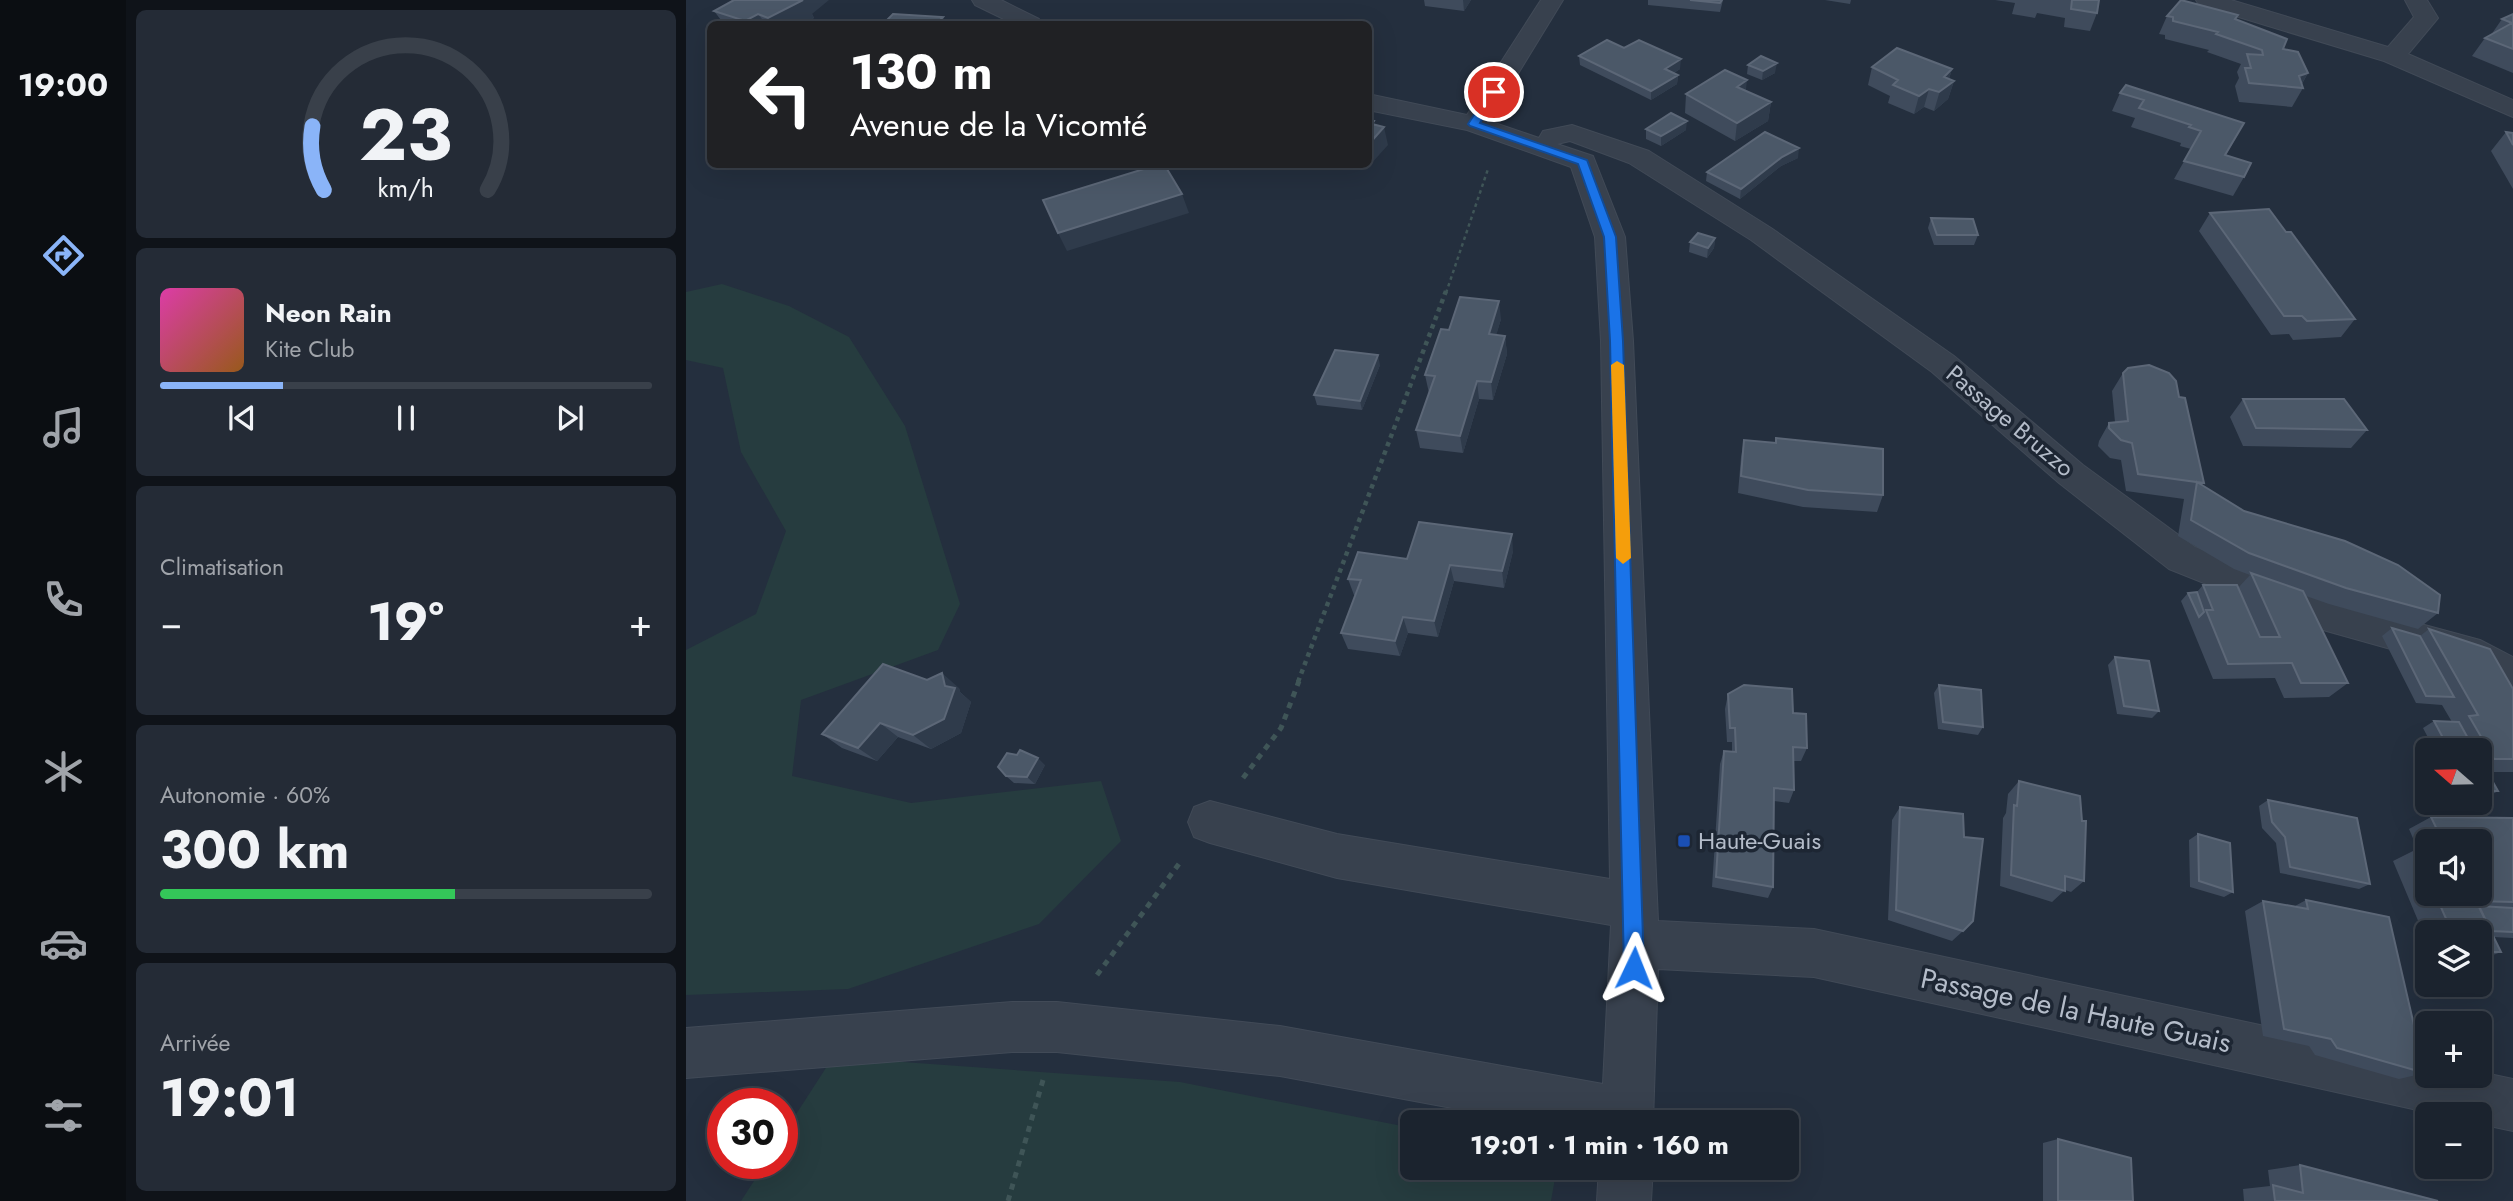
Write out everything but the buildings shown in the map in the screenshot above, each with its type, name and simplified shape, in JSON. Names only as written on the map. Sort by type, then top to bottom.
[{"type":"street","points":[[983,0],[1025,21]]},
{"type":"street","points":[[1474,124],[1552,0]]},
{"type":"street","points":[[2207,0],[2242,4],[2393,56],[2513,109]]},
{"type":"street","points":[[2393,56],[2426,18],[2416,0]]},
{"type":"street","points":[[1372,103],[1474,124],[1583,162],[1610,237],[1617,354],[1635,925],[1627,1110]]},
{"type":"street","name":"Passage Bruzzo","points":[[1526,142],[1572,133],[1639,157],[1728,213],[1943,364],[2071,474],[2182,558],[2316,612],[2480,657],[2513,679]]},
{"type":"street","name":"Passage de la Haute Guais","points":[[1210,822],[1338,856],[1635,925],[1814,953],[2513,1105]]},
{"type":"street","points":[[686,1054],[1012,1027],[1057,1027],[1280,1051],[1586,1110]]},
{"type":"street","points":[[1625,1201],[1626,1180]]},
{"type":"path","points":[[1008,1201],[1057,1027],[1281,728],[1471,226],[1493,154],[1526,142]]},
{"type":"green space","points":[[722,284],[789,306],[849,337],[905,426],[960,604],[938,650],[801,700],[792,776],[911,803],[1101,781],[1121,841],[1039,924],[848,989],[686,995],[686,650],[756,614],[786,531],[741,452],[723,368],[686,360],[686,292]]},
{"type":"green space","points":[[833,1057],[1180,1082],[1400,1126],[1400,1180],[1555,1180],[1551,1201],[741,1201],[755,1179],[798,1179],[798,1111]]},
{"type":"slow traffic","points":[[1617,365],[1623,558]]},
{"type":"place","name":"Haute-Guais","points":[[1684,841]]},
{"type":"route","points":[[1494,92],[1474,124],[1583,162],[1610,237],[1616,341],[1634,968]]}]
